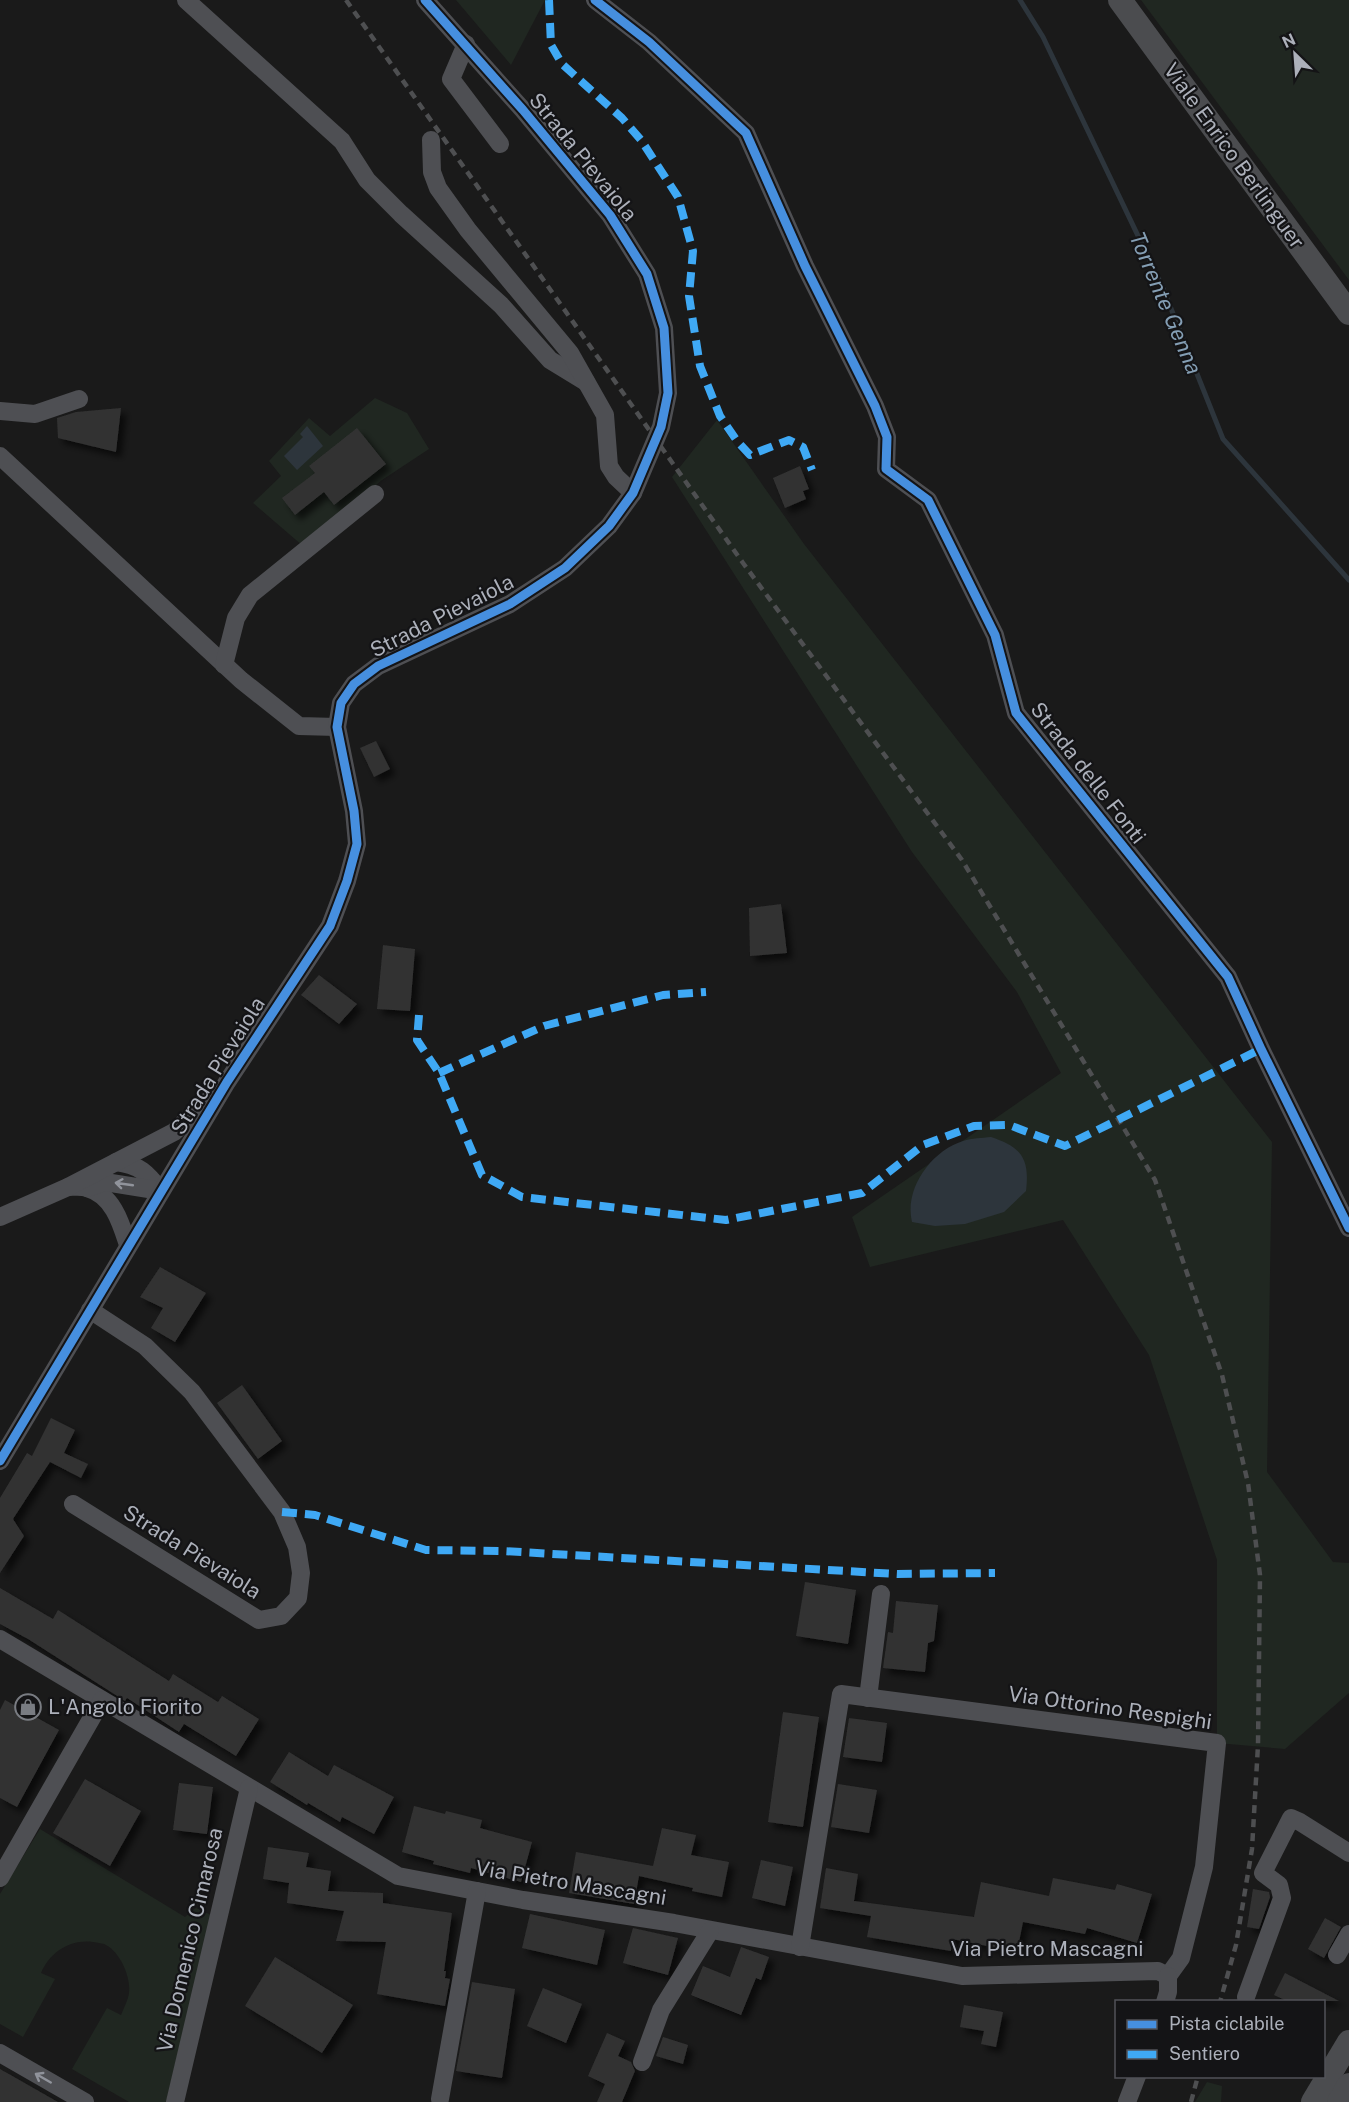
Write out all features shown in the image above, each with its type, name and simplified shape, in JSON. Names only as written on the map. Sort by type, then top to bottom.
[{"type":"main road","name":"Viale Enrico Berlinguer","points":[[1120,0],[1349,313]]},
{"type":"main road","points":[[1313,2102],[1349,2042]]},
{"type":"main road","points":[[1339,2102],[1349,2085]]},
{"type":"street","points":[[186,0],[342,141],[368,180],[401,214],[501,305],[550,360],[586,382]]},
{"type":"street","name":"Strada Pievaiola","points":[[73,1504],[258,1620],[281,1616],[298,1598],[301,1573],[297,1547],[282,1512],[192,1392],[145,1346],[90,1310],[227,1082],[330,926],[347,881],[357,844],[354,811],[337,727],[341,703],[354,684],[378,666],[510,604],[565,568],[609,526],[633,493],[661,427],[668,393],[664,328],[646,274],[610,215],[466,44],[425,0]]},
{"type":"street","name":"Strada delle Fonti","points":[[595,0],[649,42],[746,133],[805,266],[875,406],[887,437],[886,469],[928,500],[995,635],[1016,713],[1228,977],[1349,1228]]},
{"type":"street","points":[[466,44],[451,79],[500,144]]},
{"type":"street","points":[[431,140],[432,172],[438,188],[468,230],[570,353],[605,415],[609,466],[616,477],[633,493]]},
{"type":"street","points":[[0,411],[35,414],[79,399]]},
{"type":"street","points":[[0,456],[225,665],[299,726],[337,727]]},
{"type":"street","points":[[225,665],[236,618],[250,595],[375,494]]},
{"type":"street","points":[[0,1217],[68,1187],[174,1132],[227,1082]]},
{"type":"street","points":[[116,1162],[131,1164],[147,1173],[161,1191]]},
{"type":"street","points":[[68,1187],[87,1188],[105,1182],[161,1191]]},
{"type":"street","points":[[87,1188],[110,1204],[120,1218],[128,1245]]},
{"type":"street","points":[[0,1461],[90,1310]]},
{"type":"street","points":[[868,1698],[881,1594]]},
{"type":"street","name":"Via Pietro Mascagni","points":[[0,1639],[398,1876],[674,1923],[962,1976],[1158,1971],[1168,1976],[1165,2000]]},
{"type":"street","name":"Via Ottorino Respighi","points":[[800,1947],[841,1694],[1217,1743],[1204,1867],[1181,1958],[1168,1976]]},
{"type":"street","points":[[0,1878],[102,1700]]},
{"type":"street","name":"Via Domenico Cimarosa","points":[[175,2102],[249,1788]]},
{"type":"street","points":[[1246,1997],[1282,1898],[1279,1885],[1263,1874],[1291,1818],[1349,1853]]},
{"type":"street","points":[[440,2099],[477,1891]]},
{"type":"street","points":[[642,2062],[661,2010],[710,1931]]},
{"type":"street","points":[[1337,1955],[1349,1934]]},
{"type":"street","points":[[0,2053],[85,2102]]},
{"type":"street","points":[[1127,2102],[1136,2078]]},
{"type":"shaded area","points":[[456,0],[545,0],[511,65]]},
{"type":"shaded area","points":[[1141,0],[1349,0],[1349,280]]},
{"type":"shaded area","points":[[375,398],[407,413],[429,449],[382,480],[303,546],[253,503],[281,476],[269,461],[309,418],[330,436]]},
{"type":"shaded area","points":[[717,420],[804,544],[1272,1142],[1267,1472],[1333,1562],[1349,1563],[1349,1693],[1285,1749],[1217,1743],[1217,1560],[1149,1355],[1063,1220],[870,1267],[852,1217],[1061,1073],[1017,992],[912,852],[672,477]]},
{"type":"shaded area","points":[[307,426],[323,446],[297,470],[284,456],[303,437],[300,434]]},
{"type":"shaded area","points":[[991,1137],[1010,1145],[1021,1155],[1025,1162],[1026,1191],[1004,1212],[965,1224],[935,1226],[912,1222],[912,1197],[922,1173],[931,1162],[940,1153],[963,1141]]},
{"type":"shaded area","points":[[40,1829],[185,1917],[196,1908],[211,1915],[166,2102],[129,2102],[72,2069],[107,2008],[121,2015],[126,2004],[129,1987],[124,1966],[105,1944],[76,1943],[55,1953],[41,1973],[55,1979],[23,2037],[0,2024],[0,1894]]},
{"type":"shaded area","points":[[1207,2082],[1222,2086],[1221,2102],[1195,2102]]},
{"type":"building","points":[[121,408],[116,452],[58,438],[57,418],[76,412]]},
{"type":"building","points":[[357,428],[386,464],[334,505],[324,492],[295,515],[282,498],[315,473],[309,466]]},
{"type":"building","points":[[800,466],[809,489],[803,491],[806,499],[785,508],[773,478]]},
{"type":"building","points":[[376,741],[390,769],[374,777],[360,748]]},
{"type":"building","points":[[781,904],[787,953],[750,956],[749,908]]},
{"type":"building","points":[[383,945],[415,949],[410,1011],[377,1009]]},
{"type":"building","points":[[319,975],[357,1004],[339,1024],[301,995]]},
{"type":"building","points":[[160,1267],[206,1293],[175,1342],[151,1328],[163,1308],[140,1297]]},
{"type":"building","points":[[242,1385],[282,1441],[258,1459],[217,1403]]},
{"type":"building","points":[[51,1418],[75,1430],[64,1453],[88,1464],[81,1478],[50,1462],[13,1519],[24,1536],[0,1573],[0,1498],[27,1453],[32,1456]]},
{"type":"building","points":[[805,1582],[856,1590],[848,1644],[796,1636]]},
{"type":"building","points":[[0,1588],[53,1619],[58,1610],[169,1681],[173,1674],[218,1702],[222,1696],[259,1719],[236,1756],[184,1724],[179,1732],[127,1698],[125,1701],[28,1639],[0,1624]]},
{"type":"building","points":[[896,1601],[938,1605],[934,1641],[928,1643],[925,1672],[883,1668],[888,1632],[893,1633]]},
{"type":"building","points":[[5,1700],[59,1730],[17,1807],[0,1798],[0,1710]]},
{"type":"building","points":[[783,1712],[819,1717],[803,1827],[768,1822]]},
{"type":"building","points":[[849,1718],[887,1723],[882,1762],[843,1757]]},
{"type":"building","points":[[289,1752],[328,1776],[334,1765],[394,1797],[374,1834],[342,1817],[340,1822],[270,1782]]},
{"type":"building","points":[[85,1779],[141,1811],[110,1866],[53,1833]]},
{"type":"building","points":[[179,1783],[213,1787],[207,1834],[173,1830]]},
{"type":"building","points":[[838,1784],[877,1790],[869,1833],[831,1827]]},
{"type":"building","points":[[414,1806],[482,1820],[480,1828],[532,1842],[521,1882],[471,1868],[470,1873],[433,1864],[434,1861],[402,1852]]},
{"type":"building","points":[[662,1828],[696,1835],[691,1855],[729,1862],[722,1897],[639,1876],[634,1904],[569,1893],[576,1852],[653,1866]]},
{"type":"building","points":[[268,1847],[309,1853],[306,1867],[331,1871],[328,1891],[383,1893],[383,1903],[452,1913],[444,1971],[446,1971],[445,1978],[450,1979],[445,2006],[377,1994],[386,1942],[336,1941],[344,1911],[287,1903],[289,1883],[263,1879]]},
{"type":"building","points":[[761,1860],[793,1867],[785,1906],[752,1898]]},
{"type":"building","points":[[826,1868],[858,1874],[854,1901],[974,1917],[981,1882],[1049,1896],[1053,1878],[1115,1890],[1117,1884],[1152,1894],[1137,1943],[1087,1928],[1085,1934],[1023,1922],[1017,1952],[952,1939],[951,1951],[867,1937],[871,1916],[820,1908]]},
{"type":"building","points":[[1253,1889],[1269,1892],[1270,1897],[1259,1929],[1247,1927]]},
{"type":"building","points":[[530,1914],[605,1930],[597,1965],[522,1948]]},
{"type":"building","points":[[1325,1918],[1341,1927],[1324,1958],[1308,1949]]},
{"type":"building","points":[[633,1928],[678,1938],[668,1975],[623,1963]]},
{"type":"building","points":[[741,1947],[769,1957],[761,1980],[756,1978],[741,2015],[691,1995],[703,1966],[730,1977]]},
{"type":"building","points":[[275,1957],[353,2005],[322,2053],[245,2006]]},
{"type":"building","points":[[1285,1973],[1339,2001],[1285,2000],[1274,1995]]},
{"type":"building","points":[[472,1982],[515,1989],[502,2078],[456,2071]]},
{"type":"building","points":[[543,1988],[582,2004],[566,2043],[527,2026]]},
{"type":"building","points":[[964,2005],[1003,2012],[996,2047],[981,2044],[984,2031],[960,2027]]},
{"type":"building","points":[[607,2033],[625,2041],[618,2056],[631,2062],[635,2071],[622,2102],[597,2102],[605,2084],[588,2076]]},
{"type":"building","points":[[663,2037],[688,2045],[683,2064],[656,2056]]},
{"type":"building","points":[[0,2069],[58,2102],[0,2102]]},
{"type":"waterway","name":"Torrente Genna","points":[[1020,0],[1043,37],[1162,286],[1223,439],[1349,580]]},
{"type":"railway","points":[[346,0],[743,563],[962,860],[1155,1180],[1222,1375],[1248,1483],[1260,1575],[1258,1745],[1252,1849],[1236,1945],[1221,2000]]},
{"type":"railway","points":[[1191,2102],[1197,2078]]},
{"type":"marked path","points":[[549,0],[551,45],[562,64],[622,118],[641,140],[678,197],[693,251],[689,296],[700,366],[720,416],[750,455],[789,440],[803,447],[812,470]]},
{"type":"marked path","points":[[439,1073],[544,1026],[663,995],[706,992]]},
{"type":"marked path","points":[[419,1015],[417,1040],[439,1073],[482,1175],[522,1197],[726,1220],[862,1193],[923,1145],[974,1126],[1009,1125],[1065,1146],[1261,1049]]},
{"type":"marked path","points":[[282,1512],[315,1515],[426,1550],[503,1551],[897,1574],[995,1573]]},
{"type":"cycle path","points":[[0,1461],[227,1082],[330,926],[347,881],[357,844],[354,811],[337,727],[341,703],[354,684],[378,666],[510,604],[565,568],[609,526],[633,493],[661,427],[668,393],[664,328],[647,274],[610,215],[523,110],[425,0]]},
{"type":"cycle path","points":[[595,0],[649,42],[746,133],[805,266],[875,406],[887,437],[886,469],[928,500],[995,635],[1016,713],[1228,977],[1349,1228]]},
{"type":"place","name":"L'Angolo Fiorito","points":[[28,1707]]}]
